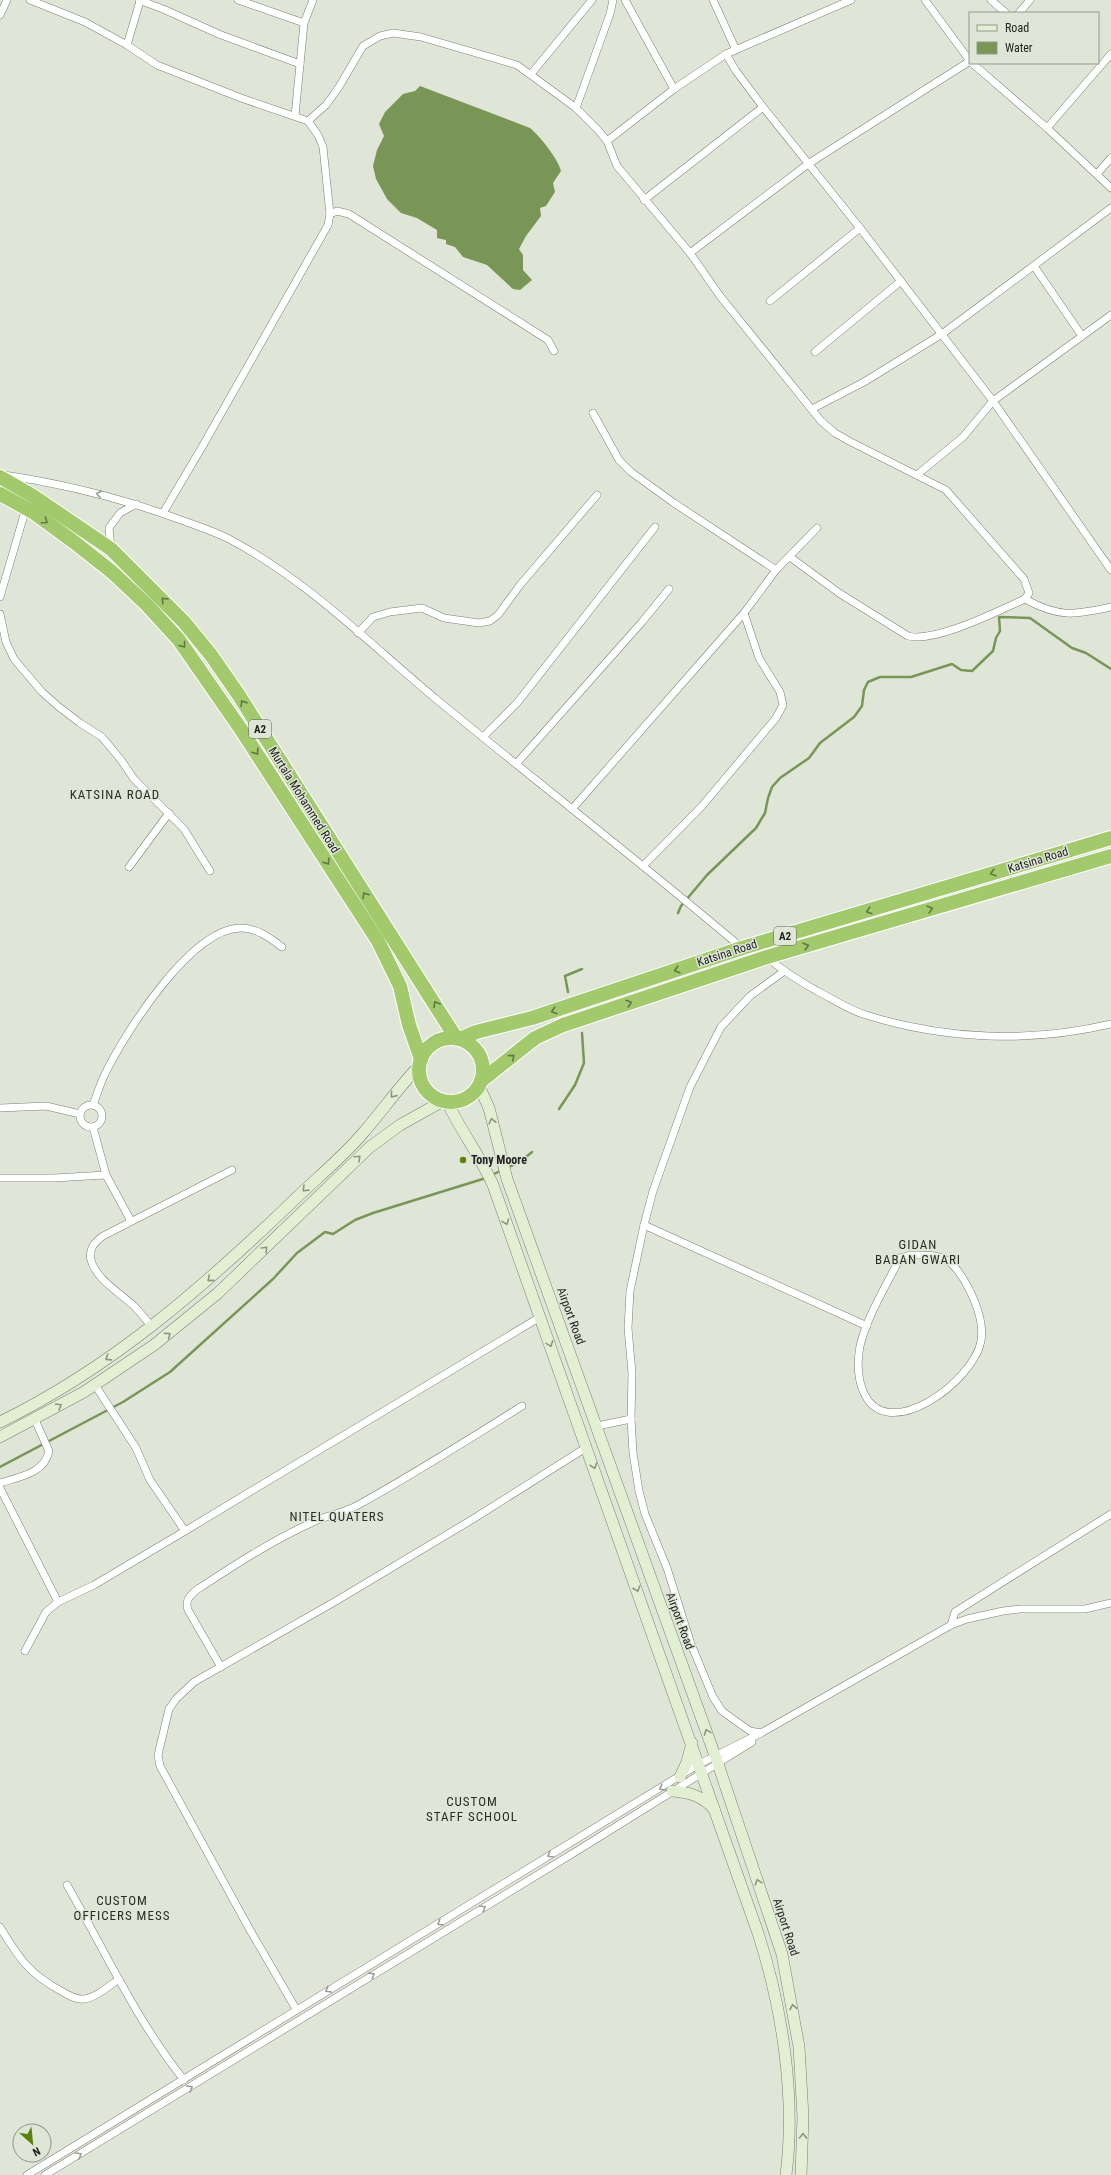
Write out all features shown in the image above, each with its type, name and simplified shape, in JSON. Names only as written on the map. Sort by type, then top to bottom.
[{"type":"highway","name":"Murtala Mohammed Road","points":[[0,477],[33,496],[111,549],[159,595],[211,656],[238,694],[458,1038]]},
{"type":"highway","name":"Murtala Mohammed Road","points":[[0,494],[26,508],[74,542],[112,572],[147,605],[179,640],[211,683],[378,941],[400,986],[409,1025],[420,1062]]},
{"type":"highway","name":"Katsina Road","points":[[458,1038],[532,1018],[742,948],[1111,838]]},
{"type":"highway","name":"Katsina Road","points":[[480,1084],[535,1038],[548,1031],[767,957],[1111,856]]},
{"type":"highway","name":"A2","points":[[458,1038],[472,1046],[479,1054],[483,1065],[480,1084],[468,1098],[445,1102],[431,1095],[424,1087],[420,1077],[420,1062],[428,1048],[437,1042],[458,1038]]},
{"type":"street","points":[[0,15],[7,0]]},
{"type":"street","points":[[30,0],[85,22],[127,45],[157,65],[241,98],[308,121],[318,135],[323,147],[330,214],[328,225],[163,513]]},
{"type":"street","points":[[127,45],[140,0],[221,35],[300,64]]},
{"type":"street","points":[[238,0],[304,23]]},
{"type":"street","points":[[295,116],[304,23],[313,0]]},
{"type":"street","points":[[531,74],[592,0]]},
{"type":"street","points":[[576,108],[610,14],[613,0]]},
{"type":"street","points":[[625,0],[674,88]]},
{"type":"street","points":[[713,0],[736,50]]},
{"type":"street","points":[[607,141],[674,88],[726,54],[852,0]]},
{"type":"street","points":[[926,0],[969,61]]},
{"type":"street","points":[[990,0],[1005,12]]},
{"type":"street","points":[[1020,12],[1030,0]]},
{"type":"street","points":[[308,121],[326,105],[339,87],[363,46],[380,36],[393,33],[421,36],[480,53],[517,65],[531,74],[576,108],[607,141],[617,166],[690,253],[720,296],[821,421],[835,433],[918,474],[946,490],[1020,573],[1029,588],[1026,599]]},
{"type":"street","points":[[726,54],[736,71],[763,107],[860,228],[994,401],[1111,570]]},
{"type":"street","points":[[1047,128],[1111,54]]},
{"type":"street","points":[[690,253],[808,164],[969,63]]},
{"type":"street","points":[[972,64],[1047,128],[1111,188]]},
{"type":"street","points":[[644,200],[763,107]]},
{"type":"street","points":[[1097,174],[1111,158]]},
{"type":"street","points":[[812,409],[864,382],[942,334],[1111,208]]},
{"type":"street","points":[[330,214],[337,211],[348,214],[548,340],[554,351]]},
{"type":"street","points":[[770,301],[860,228]]},
{"type":"street","points":[[1034,266],[1082,336]]},
{"type":"street","points":[[815,352],[901,281]]},
{"type":"street","points":[[918,474],[964,437],[994,401],[1111,315]]},
{"type":"street","points":[[593,413],[619,460],[632,472],[674,503],[776,570]]},
{"type":"street","points":[[0,474],[39,480],[136,504],[230,539],[252,552],[322,602],[483,737],[573,808],[742,948]]},
{"type":"street","points":[[358,633],[373,617],[390,612],[422,608],[444,618],[479,623],[490,621],[498,615],[520,586],[597,495]]},
{"type":"street","points":[[111,549],[109,528],[120,513],[136,504]]},
{"type":"street","points":[[0,597],[26,508]]},
{"type":"street","points":[[483,737],[517,703],[655,527]]},
{"type":"street","points":[[573,808],[744,613],[776,570],[817,528]]},
{"type":"street","points":[[790,557],[839,593],[908,636],[916,638],[928,637],[955,628],[1026,599],[1054,612],[1081,614],[1111,607]]},
{"type":"street","points":[[516,764],[642,622],[668,589]]},
{"type":"street","points":[[643,866],[702,806],[776,718],[783,705],[780,692],[759,658],[744,613]]},
{"type":"street","points":[[0,614],[6,642],[14,659],[42,692],[80,723],[102,737],[134,779],[184,829],[210,871]]},
{"type":"street","points":[[129,867],[169,813]]},
{"type":"street","points":[[93,1105],[105,1074],[125,1039],[156,992],[204,944],[217,935],[230,929],[241,928],[262,933],[282,947]]},
{"type":"street","points":[[767,957],[783,972],[865,1015],[923,1029],[971,1035],[1024,1038],[1070,1033],[1111,1024]]},
{"type":"street","points":[[759,1734],[750,1731],[722,1711],[713,1697],[691,1644],[667,1568],[642,1502],[633,1453],[631,1419],[632,1373],[628,1328],[630,1291],[644,1225],[653,1192],[690,1087],[721,1027],[750,996],[783,972]]},
{"type":"street","points":[[0,1422],[67,1385],[152,1327],[227,1264],[362,1134],[420,1062]]},
{"type":"street","name":"Airport Road","points":[[480,1084],[489,1108],[500,1157],[717,1760],[782,1954],[799,2047],[802,2084],[803,2131],[801,2175]]},
{"type":"street","points":[[0,1437],[35,1420],[95,1385],[154,1345],[218,1293],[370,1147],[400,1125],[445,1102],[483,1163],[493,1185],[747,1898],[770,1971],[781,2030],[785,2068],[788,2134],[786,2175]]},
{"type":"street","points":[[93,1105],[99,1108],[102,1115],[100,1121],[93,1127],[82,1124],[80,1114],[83,1108],[93,1105]]},
{"type":"street","points":[[0,1108],[46,1106],[80,1114]]},
{"type":"street","points":[[93,1127],[106,1175],[131,1221]]},
{"type":"street","points":[[152,1327],[135,1307],[102,1277],[91,1260],[94,1243],[131,1221],[232,1170]]},
{"type":"street","points":[[0,1178],[54,1178],[106,1175]]},
{"type":"street","points":[[644,1225],[867,1326]]},
{"type":"street","points":[[910,1255],[929,1255],[951,1261],[963,1277],[978,1311],[982,1326],[981,1342],[972,1363],[956,1382],[932,1400],[896,1413],[880,1411],[868,1401],[858,1375],[860,1347],[867,1326],[900,1258],[910,1255]]},
{"type":"street","points":[[25,1651],[46,1612],[58,1602],[94,1585],[540,1317]]},
{"type":"street","points":[[95,1385],[136,1448],[150,1480],[185,1531]]},
{"type":"street","points":[[221,1667],[188,1610],[186,1604],[188,1598],[195,1591],[282,1537],[315,1521],[344,1512],[358,1505],[430,1463],[522,1406]]},
{"type":"street","points":[[597,1426],[631,1419]]},
{"type":"street","points":[[0,1483],[39,1468],[48,1457],[49,1450],[35,1420]]},
{"type":"street","points":[[296,2009],[200,1840],[158,1759],[172,1704],[194,1682],[473,1519],[587,1447]]},
{"type":"street","points":[[0,1488],[58,1602]]},
{"type":"street","points":[[951,1625],[955,1612],[1111,1514]]},
{"type":"street","points":[[46,2175],[580,1849],[672,1791],[701,1769],[748,1745],[759,1734],[951,1625],[967,1619],[1014,1610],[1085,1609],[1111,1603]]},
{"type":"street","points":[[680,1777],[689,1756],[692,1742]]},
{"type":"street","points":[[27,2175],[37,2172],[296,2009],[680,1777],[701,1769],[717,1760]]},
{"type":"street","points":[[672,1791],[692,1794],[701,1798],[716,1812]]},
{"type":"street","points":[[67,1885],[149,2033],[167,2060],[184,2080]]},
{"type":"street","points":[[0,1927],[24,1965],[33,1974],[68,1995],[76,1998],[92,1996],[119,1979]]},
{"type":"water","points":[[420,86],[530,128],[548,148],[557,161],[561,171],[553,183],[555,192],[546,206],[540,208],[541,216],[526,236],[519,249],[523,255],[523,270],[532,280],[520,290],[513,289],[487,265],[463,257],[455,247],[446,244],[446,240],[437,238],[437,230],[417,218],[401,213],[387,199],[376,179],[373,166],[377,150],[384,136],[379,124],[385,112],[403,94],[415,91]]},
{"type":"waterway","points":[[678,913],[681,906],[707,875],[756,828],[765,813],[772,787],[780,778],[809,758],[820,743],[854,717],[862,706],[864,690],[868,682],[880,677],[911,677],[952,664],[961,670],[972,671],[993,651],[996,638],[1000,631],[999,617],[1030,618],[1072,648],[1086,653],[1111,669]]},
{"type":"waterway","points":[[568,992],[565,976],[582,969]]},
{"type":"waterway","points":[[559,1109],[575,1085],[584,1063],[582,1033]]},
{"type":"waterway","points":[[506,1168],[520,1162],[532,1152]]},
{"type":"waterway","points":[[492,1175],[502,1170]]},
{"type":"waterway","points":[[0,1467],[123,1402],[170,1372],[273,1279],[297,1253],[325,1232],[333,1234],[355,1220],[373,1213],[486,1178]]},
{"type":"place","name":"Tony Moore","points":[[463,1160]]},
{"type":"district","name":"KATSINA ROAD","points":[[115,794]]},
{"type":"district","name":"GIDAN BABAN GWARI","points":[[918,1252]]},
{"type":"district","name":"NITEL QUATERS","points":[[337,1516]]},
{"type":"district","name":"CUSTOM STAFF SCHOOL","points":[[472,1808]]},
{"type":"district","name":"CUSTOM OFFICERS MESS","points":[[122,1908]]}]
